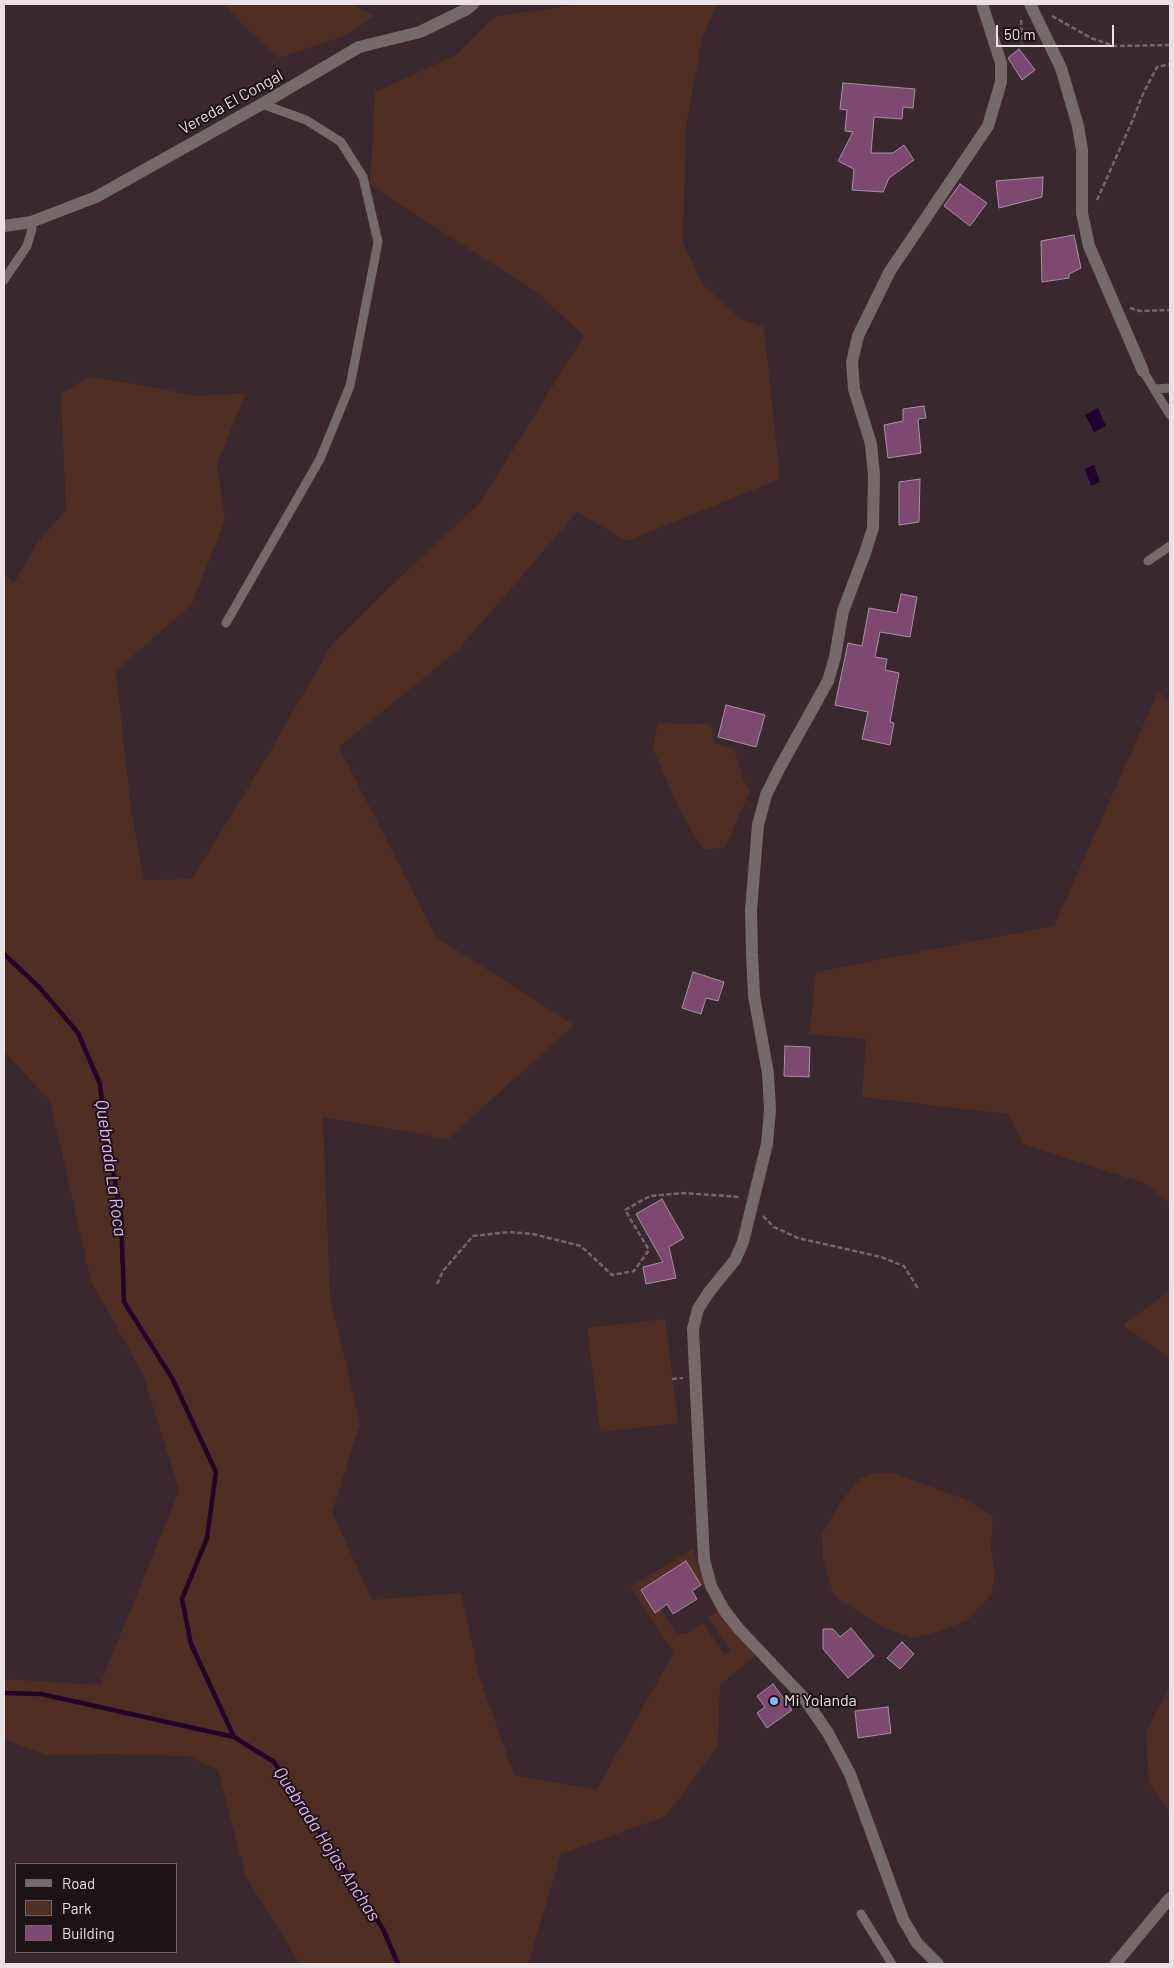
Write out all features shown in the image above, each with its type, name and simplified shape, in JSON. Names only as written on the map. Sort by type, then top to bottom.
[{"type":"street","name":"Vereda El Congal","points":[[4,226],[31,222],[96,197],[359,47],[420,32],[467,9],[473,4]]},
{"type":"street","points":[[938,1964],[918,1943],[903,1919],[850,1774],[828,1733],[804,1698],[738,1628],[724,1610],[711,1586],[704,1560],[693,1329],[698,1309],[735,1260],[743,1242],[767,1144],[770,1110],[768,1073],[754,996],[752,953],[751,910],[758,825],[766,795],[828,681],[835,657],[843,611],[873,528],[874,475],[871,444],[854,389],[852,362],[858,336],[890,271],[988,126],[1001,82],[1000,63],[982,4]]},
{"type":"street","points":[[1030,4],[1062,68],[1078,126],[1082,150],[1082,212],[1089,246],[1144,371]]},
{"type":"street","points":[[1115,1964],[1170,1898]]},
{"type":"lane","points":[[226,623],[320,459],[350,386],[378,242],[363,177],[342,142],[306,120],[262,104]]},
{"type":"lane","points":[[4,280],[27,246],[32,229],[31,222]]},
{"type":"lane","points":[[1144,371],[1170,415]]},
{"type":"lane","points":[[1155,390],[1170,388]]},
{"type":"lane","points":[[1148,561],[1170,546]]},
{"type":"lane","points":[[861,1914],[892,1964]]},
{"type":"path","points":[[1046,12],[1058,21],[1091,38],[1114,46],[1170,45]]},
{"type":"path","points":[[1021,16],[1022,42]]},
{"type":"path","points":[[1096,204],[1143,94],[1157,68],[1170,64]]},
{"type":"path","points":[[1114,304],[1140,311],[1170,310]]},
{"type":"path","points":[[436,1284],[442,1271],[473,1236],[509,1232],[533,1234],[581,1246],[612,1275],[634,1271],[649,1250],[625,1210],[650,1196],[684,1193],[753,1200],[762,1215],[774,1227],[798,1238],[881,1257],[904,1266],[919,1290]]},
{"type":"green space","points":[[224,4],[351,4],[375,16],[344,36],[279,58],[244,26]]},
{"type":"green space","points":[[580,4],[717,4],[702,39],[686,126],[683,243],[703,285],[742,320],[764,327],[780,479],[627,541],[577,512],[458,650],[339,747],[436,937],[574,1025],[448,1139],[323,1117],[330,1297],[360,1424],[332,1512],[372,1600],[461,1593],[479,1676],[514,1775],[596,1790],[674,1653],[630,1587],[693,1549],[705,1583],[701,1585],[686,1561],[641,1591],[655,1612],[661,1609],[676,1633],[687,1634],[703,1623],[725,1655],[731,1651],[708,1618],[719,1610],[755,1656],[720,1685],[718,1746],[666,1816],[561,1854],[528,1964],[300,1964],[246,1877],[218,1770],[188,1756],[46,1755],[4,1739],[4,1679],[100,1685],[179,1491],[143,1374],[91,1281],[50,1101],[4,1051],[4,575],[14,583],[38,542],[66,510],[61,394],[90,376],[197,396],[246,393],[217,465],[225,520],[192,604],[116,671],[131,809],[144,880],[192,879],[267,757],[331,646],[393,584],[480,503],[584,336],[538,293],[370,185],[375,92],[456,55],[494,17]]},
{"type":"green space","points":[[1158,692],[1170,701],[1170,1204],[1144,1183],[1023,1144],[1008,1114],[862,1097],[866,1039],[809,1034],[816,972],[1054,926]]},
{"type":"green space","points":[[658,723],[707,724],[712,728],[715,743],[734,749],[743,779],[750,791],[725,847],[704,850],[680,811],[653,749]]},
{"type":"green space","points":[[1170,1270],[1170,1358],[1123,1325],[1168,1292]]},
{"type":"green space","points":[[665,1319],[678,1423],[600,1432],[587,1328]]},
{"type":"green space","points":[[875,1473],[892,1473],[965,1499],[993,1516],[991,1547],[995,1573],[991,1595],[966,1621],[933,1633],[912,1638],[883,1627],[834,1596],[823,1560],[822,1534],[841,1501],[860,1479]]},
{"type":"green space","points":[[1170,1686],[1170,1813],[1149,1783],[1146,1732]]},
{"type":"shaded area","points":[[1098,408],[1106,426],[1094,432],[1085,415]]},
{"type":"shaded area","points":[[1094,465],[1100,482],[1091,486],[1085,469]]},
{"type":"building","points":[[1019,49],[1035,70],[1022,80],[1008,58]]},
{"type":"building","points":[[843,83],[915,89],[913,108],[903,107],[902,119],[874,117],[871,153],[893,153],[904,145],[914,160],[889,178],[883,192],[852,190],[854,169],[838,161],[853,132],[845,131],[847,110],[840,109]]},
{"type":"building","points":[[1043,177],[1042,197],[999,208],[996,181]]},
{"type":"building","points":[[960,184],[987,203],[970,226],[944,206]]},
{"type":"building","points":[[1074,235],[1081,268],[1069,274],[1069,278],[1042,282],[1041,241]]},
{"type":"building","points":[[924,406],[926,418],[918,419],[921,453],[888,458],[884,425],[903,421],[903,409]]},
{"type":"building","points":[[920,479],[919,522],[899,525],[899,482]]},
{"type":"building","points":[[901,594],[917,597],[910,637],[880,632],[875,657],[887,659],[885,670],[899,673],[890,722],[894,723],[890,745],[862,739],[868,712],[835,705],[848,643],[862,646],[869,608],[897,613]]},
{"type":"building","points":[[726,705],[765,715],[756,747],[718,737]]},
{"type":"building","points":[[693,972],[724,982],[718,1001],[706,998],[701,1014],[682,1008]]},
{"type":"building","points":[[785,1046],[810,1047],[809,1077],[784,1076]]},
{"type":"building","points":[[662,1199],[684,1238],[669,1247],[676,1278],[646,1284],[643,1267],[663,1262],[636,1214]]},
{"type":"building","points":[[686,1561],[701,1585],[692,1591],[697,1599],[673,1614],[667,1604],[655,1613],[641,1590]]},
{"type":"building","points":[[851,1628],[874,1656],[848,1678],[823,1649],[823,1629],[833,1629],[840,1637]]},
{"type":"building","points":[[902,1642],[914,1654],[900,1669],[887,1658]]},
{"type":"building","name":"Mi Yolanda","points":[[773,1684],[792,1710],[767,1728],[757,1713],[765,1707],[757,1696]]},
{"type":"building","points":[[888,1707],[891,1733],[858,1738],[855,1711]]},
{"type":"waterway","name":"Quebrada La Roca","points":[[4,954],[40,988],[78,1033],[100,1084],[105,1129],[121,1213],[124,1302],[172,1378],[216,1472],[207,1538],[182,1599],[191,1644],[234,1737]]},
{"type":"waterway","name":"Quebrada Hojas Anchas","points":[[4,1693],[41,1694],[234,1737],[274,1762],[383,1929],[398,1964]]},
{"type":"place","name":"Mi Yolanda","points":[[774,1701]]}]
